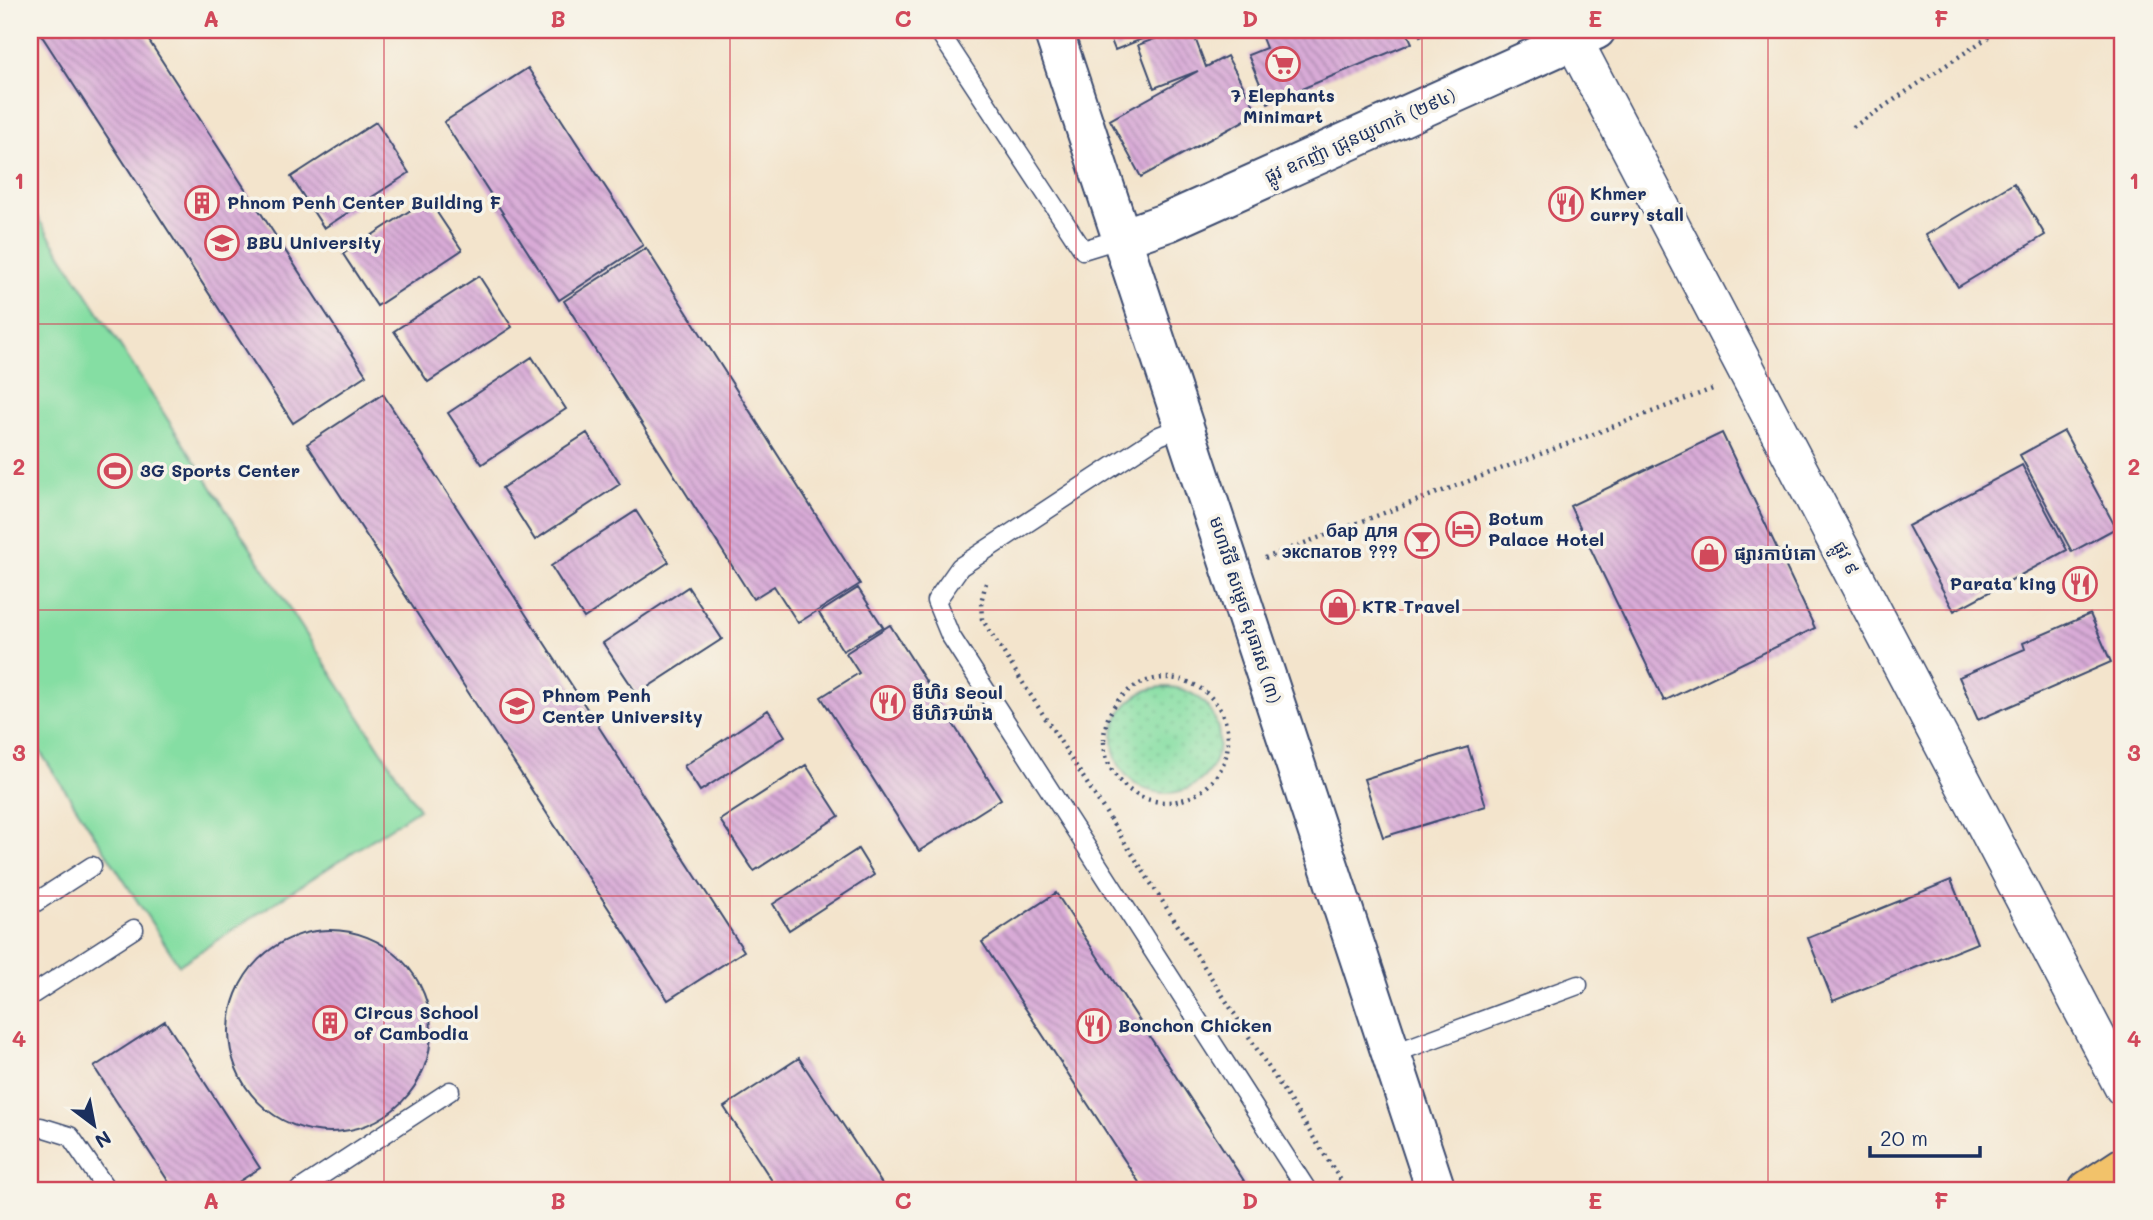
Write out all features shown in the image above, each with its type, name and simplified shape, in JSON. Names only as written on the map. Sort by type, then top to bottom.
[{"type":"main road","points":[[2088,1190],[2123,1167]]},
{"type":"street","name":"មហាវិថី សម្តេច សុធារស (៣)","points":[[1053,30],[1437,1190]]},
{"type":"street","name":"ផ្លូវ ឧកញ៉ា ជ្រុនយូហាក់ (២៩៤)","points":[[1122,237],[1167,222],[1579,33]]},
{"type":"street","name":"ផ្លូវ ៩","points":[[1579,33],[1750,374],[2123,1087]]},
{"type":"lane","points":[[937,30],[1083,250],[1122,237]]},
{"type":"lane","points":[[1184,426],[1159,436],[960,567],[936,601],[950,635],[1307,1190]]},
{"type":"lane","points":[[30,906],[92,866]]},
{"type":"lane","points":[[30,996],[134,929]]},
{"type":"lane","points":[[1392,1054],[1577,985]]},
{"type":"lane","points":[[299,1190],[450,1091]]},
{"type":"lane","points":[[30,1132],[41,1127],[70,1136],[107,1190]]},
{"type":"path","points":[[1853,127],[1999,30]]},
{"type":"path","points":[[1232,571],[1750,374]]},
{"type":"path","points":[[997,576],[985,583],[981,602],[982,619],[1347,1190]]},
{"type":"path","points":[[1166,677],[1199,687],[1215,701],[1224,716],[1228,737],[1220,770],[1211,782],[1194,795],[1169,802],[1141,797],[1118,780],[1111,770],[1104,743],[1111,710],[1124,694],[1135,686],[1166,677]]},
{"type":"green space","name":"3G Sports Center","points":[[30,206],[419,809],[179,965],[30,736]]},
{"type":"green space","points":[[1166,687],[1186,691],[1203,703],[1215,720],[1219,740],[1215,760],[1203,777],[1186,789],[1166,793],[1146,789],[1129,777],[1117,760],[1113,740],[1117,720],[1129,703],[1146,691]]},
{"type":"building","name":"Phnom Penh Center Building F","points":[[38,30],[142,30],[366,375],[293,423]]},
{"type":"building","points":[[1107,30],[1164,30],[1115,50]]},
{"type":"building","points":[[1178,30],[1192,30],[1206,67],[1227,56],[1258,113],[1141,177],[1110,120],[1198,71],[1154,88],[1138,45]]},
{"type":"building","points":[[1259,30],[1406,30],[1412,43],[1268,103],[1248,55],[1266,48]]},
{"type":"building","points":[[1418,30],[1433,30],[1420,36]]},
{"type":"building","points":[[528,68],[643,245],[559,300],[444,122]]},
{"type":"building","points":[[376,122],[409,173],[324,228],[291,177]]},
{"type":"building","points":[[2014,183],[2045,235],[1958,287],[1926,235]]},
{"type":"building","points":[[428,199],[462,250],[377,306],[343,254]]},
{"type":"building","points":[[646,248],[860,584],[798,623],[774,586],[753,599],[564,301]]},
{"type":"building","points":[[479,276],[512,327],[428,382],[394,331]]},
{"type":"building","points":[[532,357],[566,409],[482,464],[448,413]]},
{"type":"building","points":[[383,394],[744,951],[668,1000],[307,444]]},
{"type":"building","points":[[2064,431],[2116,528],[2072,552],[2020,455]]},
{"type":"building","points":[[587,433],[620,484],[535,540],[502,488]]},
{"type":"building","points":[[1722,433],[1815,628],[1664,701],[1570,506]]},
{"type":"building","points":[[2022,465],[2067,550],[1954,611],[1908,526]]},
{"type":"building","points":[[636,511],[669,562],[584,618],[551,566]]},
{"type":"building","points":[[688,587],[722,639],[637,694],[603,643]]},
{"type":"building","points":[[858,588],[883,627],[843,651],[819,613]]},
{"type":"building","points":[[2090,614],[2111,662],[1978,720],[1959,677],[2025,649],[2023,643]]},
{"type":"building","points":[[890,625],[1001,799],[919,851],[821,697],[859,673],[846,653]]},
{"type":"building","points":[[768,710],[785,736],[700,791],[684,766]]},
{"type":"building","points":[[1468,747],[1486,806],[1383,837],[1364,779]]},
{"type":"building","points":[[806,765],[839,816],[754,871],[720,820]]},
{"type":"building","points":[[858,849],[874,875],[789,930],[773,904]]},
{"type":"building","points":[[1951,880],[1977,943],[1833,1001],[1808,938]]},
{"type":"building","points":[[1056,893],[1250,1190],[1144,1190],[982,942]]},
{"type":"building","name":"Circus School of Cambodia","points":[[330,930],[369,938],[386,947],[401,960],[414,975],[423,992],[431,1031],[423,1070],[414,1087],[401,1102],[386,1115],[369,1124],[330,1132],[291,1124],[274,1115],[259,1102],[246,1087],[237,1070],[229,1031],[237,992],[246,975],[259,960],[274,947],[291,938]]},
{"type":"building","points":[[165,1021],[260,1168],[226,1190],[174,1190],[94,1067]]},
{"type":"building","points":[[799,1058],[886,1190],[778,1190],[724,1107]]},
{"type":"place","name":"7 Elephants Minimart","points":[[1283,64]]},
{"type":"place","name":"Phnom Penh Center Building F","points":[[202,203]]},
{"type":"place","name":"Khmer curry stall","points":[[1566,204]]},
{"type":"place","name":"BBU University","points":[[222,243]]},
{"type":"place","name":"3G Sports Center","points":[[115,471]]},
{"type":"place","name":"Botum Palace Hotel","points":[[1463,529]]},
{"type":"place","name":"бар для экспатов ???","points":[[1422,541]]},
{"type":"place","name":"ផ្សារកាប់គោ","points":[[1709,554]]},
{"type":"place","name":"Parata king","points":[[2080,584]]},
{"type":"place","name":"KTR Travel","points":[[1338,607]]},
{"type":"place","name":"មីហិរ Seoul មីហិរ7យ៉ាង","points":[[888,703]]},
{"type":"place","name":"Phnom Penh Center University","points":[[517,706]]},
{"type":"place","name":"Circus School of Cambodia","points":[[330,1023]]},
{"type":"place","name":"Bonchon Chicken","points":[[1094,1026]]}]
